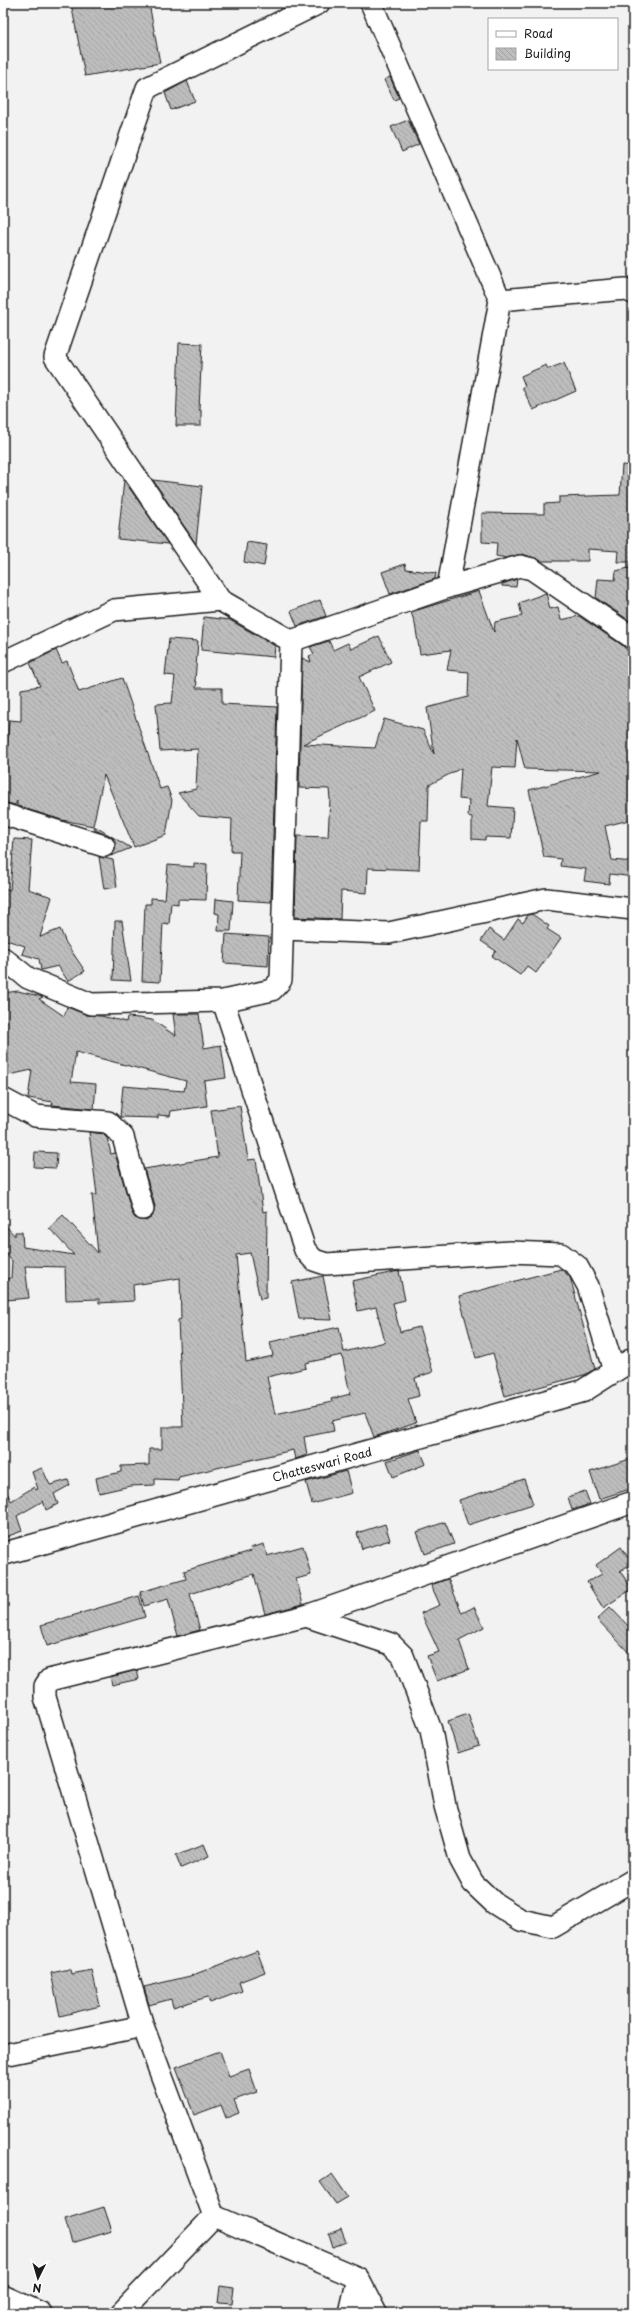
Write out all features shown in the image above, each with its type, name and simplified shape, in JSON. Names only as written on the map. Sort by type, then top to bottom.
[{"type":"main road","name":"Chatteswari Road","points":[[3,1554],[583,1391],[633,1359]]},
{"type":"street","points":[[319,3],[147,88],[55,358],[220,600],[291,641],[448,587],[520,566],[532,569],[633,638]]},
{"type":"street","points":[[371,3],[500,300],[448,587]]},
{"type":"street","points":[[500,300],[625,289],[633,293]]},
{"type":"street","points":[[3,662],[114,610],[220,600]]},
{"type":"street","points":[[3,958],[28,978],[91,1004],[222,1001],[272,990],[277,986],[281,980],[291,641]]},
{"type":"street","points":[[3,814],[104,846]]},
{"type":"street","points":[[283,929],[389,933],[546,899],[633,909]]},
{"type":"street","points":[[222,1001],[305,1250],[314,1260],[326,1264],[510,1252],[561,1254],[577,1266],[588,1286],[614,1371]]},
{"type":"street","points":[[3,1099],[35,1116],[108,1122],[123,1137],[143,1209]]},
{"type":"street","points":[[376,2313],[358,2278],[214,2216],[143,2026],[45,1697],[45,1686],[49,1680],[306,1616],[633,1502]]},
{"type":"street","points":[[306,1616],[391,1644],[403,1656],[431,1730],[445,1806],[460,1859],[473,1883],[494,1902],[521,1920],[553,1927],[633,1880]]},
{"type":"street","points":[[3,2055],[143,2026]]},
{"type":"street","points":[[121,2313],[214,2216]]},
{"type":"street","points":[[350,2313],[358,2278]]},
{"type":"street","points":[[3,2296],[41,2313]]},
{"type":"building","points":[[71,3],[149,3],[160,63],[85,76]]},
{"type":"building","points":[[390,77],[399,98],[394,100],[384,80]]},
{"type":"building","points":[[187,81],[195,101],[171,110],[165,93]]},
{"type":"building","points":[[408,120],[419,144],[402,152],[391,127]]},
{"type":"building","points":[[179,343],[202,344],[199,410],[201,410],[201,426],[176,426]]},
{"type":"building","points":[[564,363],[576,391],[533,410],[522,387],[525,386],[521,376],[546,365],[548,369]]},
{"type":"building","points":[[622,465],[633,466],[633,562],[617,562],[618,551],[588,549],[588,561],[541,561],[523,554],[506,558],[496,556],[497,543],[482,542],[482,513],[544,514],[544,504],[559,503],[559,497],[620,495]]},
{"type":"building","points":[[124,480],[168,544],[118,539]]},
{"type":"building","points":[[153,480],[202,486],[196,544]]},
{"type":"building","points":[[247,542],[267,545],[264,566],[244,562]]},
{"type":"building","points":[[405,564],[406,569],[436,573],[435,579],[390,594],[382,572]]},
{"type":"building","points":[[633,567],[633,623],[596,598],[598,579],[615,580],[616,571]]},
{"type":"building","points":[[517,579],[516,587],[502,586],[502,584]]},
{"type":"building","points":[[479,591],[494,632],[495,622],[522,616],[519,603],[546,593],[550,609],[558,607],[561,620],[579,616],[622,645],[633,656],[633,819],[605,826],[612,860],[633,862],[633,877],[610,874],[609,884],[584,881],[586,869],[560,866],[561,859],[544,857],[529,790],[601,771],[525,769],[517,738],[515,768],[492,767],[488,806],[513,808],[511,838],[485,837],[485,840],[472,839],[472,817],[468,816],[469,800],[459,799],[461,768],[429,785],[428,821],[421,821],[419,870],[368,868],[367,893],[341,891],[340,919],[295,917],[297,836],[328,837],[330,799],[329,789],[299,788],[302,658],[311,662],[309,656],[314,654],[310,647],[329,641],[333,650],[348,643],[351,649],[379,636],[391,662],[359,677],[375,711],[303,744],[375,748],[384,719],[423,730],[434,754],[427,708],[468,697],[469,672],[447,670],[451,650],[420,654],[415,624],[411,612]]},
{"type":"building","points":[[320,600],[326,616],[297,626],[291,611]]},
{"type":"building","points":[[204,617],[230,620],[275,646],[274,657],[201,650]]},
{"type":"building","points":[[169,639],[198,641],[195,681],[197,682],[196,688],[222,688],[222,704],[277,707],[271,902],[238,900],[240,851],[231,851],[232,819],[199,816],[178,793],[196,789],[198,749],[160,751],[156,704],[172,703],[175,676],[165,675]]},
{"type":"building","points":[[56,650],[62,663],[67,661],[79,692],[122,678],[160,789],[167,787],[172,800],[166,835],[134,847],[104,775],[93,826],[62,820],[17,806],[17,801],[15,805],[3,802],[3,763],[6,763],[9,720],[21,721],[21,689],[40,686],[30,663]]},
{"type":"building","points":[[94,826],[131,848],[111,856],[116,849],[113,838],[95,830]]},
{"type":"building","points":[[14,839],[32,840],[28,889],[52,897],[40,937],[60,929],[66,943],[85,971],[68,981],[58,966],[41,970],[39,959],[22,954],[25,946],[3,939],[3,888],[10,890]]},
{"type":"building","points":[[99,857],[113,860],[117,887],[104,889]]},
{"type":"building","points":[[194,863],[207,864],[206,900],[178,899],[178,904],[171,903],[169,924],[163,923],[160,982],[142,981],[145,904],[151,904],[151,898],[165,899],[168,865],[194,867]]},
{"type":"building","points":[[216,899],[233,901],[231,931],[218,931],[219,914],[215,913]]},
{"type":"building","points":[[532,914],[549,926],[547,929],[561,938],[536,973],[527,966],[520,975],[492,956],[496,951],[481,941],[489,929],[504,940],[518,919],[523,923],[528,915]]},
{"type":"building","points":[[115,921],[122,921],[131,981],[113,980]]},
{"type":"building","points":[[226,934],[269,937],[268,966],[224,963]]},
{"type":"building","points":[[18,991],[43,997],[39,999],[64,1016],[67,1007],[87,1015],[101,1016],[126,1022],[127,1017],[152,1020],[176,1036],[173,1014],[199,1014],[204,1048],[221,1045],[226,1078],[204,1081],[207,1106],[171,1111],[170,1116],[158,1115],[158,1118],[120,1117],[123,1086],[184,1091],[186,1081],[76,1052],[71,1082],[96,1084],[94,1109],[52,1105],[53,1102],[28,1098],[32,1070],[9,1075],[3,1044],[3,993]]},
{"type":"building","points":[[240,1106],[248,1160],[256,1159],[263,1212],[267,1211],[266,1298],[260,1299],[250,1253],[236,1255],[246,1362],[273,1356],[270,1342],[339,1327],[344,1352],[385,1342],[376,1307],[358,1311],[352,1281],[399,1271],[405,1300],[393,1303],[400,1332],[419,1327],[433,1372],[415,1378],[419,1396],[408,1399],[416,1423],[374,1437],[365,1413],[332,1421],[334,1431],[304,1437],[307,1455],[295,1459],[293,1450],[179,1477],[178,1480],[155,1479],[155,1485],[130,1486],[99,1493],[96,1478],[121,1472],[121,1466],[149,1465],[149,1449],[162,1449],[162,1427],[183,1427],[178,1320],[181,1319],[180,1278],[133,1285],[134,1301],[99,1303],[99,1299],[66,1300],[65,1267],[25,1266],[29,1298],[6,1300],[4,1279],[11,1278],[12,1261],[3,1250],[3,1223],[15,1236],[15,1232],[22,1232],[23,1247],[74,1255],[49,1228],[63,1215],[98,1253],[92,1195],[97,1195],[89,1132],[103,1134],[107,1138],[111,1154],[115,1153],[132,1213],[135,1218],[146,1221],[152,1217],[155,1206],[144,1169],[218,1157],[211,1110]],"holes":[[[342,1355],[350,1394],[331,1399],[332,1402],[275,1414],[267,1377],[306,1368],[305,1363]]]},
{"type":"building","points":[[35,1152],[57,1153],[56,1168],[34,1167]]},
{"type":"building","points":[[561,1269],[570,1277],[595,1369],[584,1375],[505,1396],[493,1353],[476,1358],[459,1296]]},
{"type":"building","points":[[323,1276],[332,1320],[299,1319],[292,1282]]},
{"type":"building","points":[[420,1450],[426,1464],[393,1477],[387,1461]]},
{"type":"building","points":[[633,1458],[633,1488],[599,1499],[590,1472]]},
{"type":"building","points":[[42,1468],[50,1485],[68,1480],[70,1485],[54,1494],[58,1504],[46,1510],[43,1501],[17,1516],[22,1531],[3,1538],[3,1484],[11,1501],[34,1487],[36,1490],[38,1489],[32,1472]]},
{"type":"building","points":[[346,1471],[352,1493],[312,1504],[306,1482]]},
{"type":"building","points":[[524,1479],[533,1504],[468,1525],[459,1500]]},
{"type":"building","points":[[585,1491],[590,1504],[572,1510],[568,1497]]},
{"type":"building","points":[[445,1522],[454,1544],[425,1554],[417,1532]]},
{"type":"building","points":[[385,1524],[390,1540],[362,1549],[357,1533]]},
{"type":"building","points":[[264,1544],[267,1556],[303,1546],[311,1575],[296,1579],[303,1604],[265,1614],[254,1574],[190,1594],[200,1630],[178,1636],[168,1599],[144,1606],[140,1592],[186,1579],[184,1571],[251,1551],[250,1548]]},
{"type":"building","points":[[621,1547],[632,1563],[620,1571],[632,1589],[603,1608],[587,1582],[602,1574],[596,1565]]},
{"type":"building","points":[[448,1579],[462,1613],[474,1607],[484,1627],[459,1640],[469,1669],[437,1681],[427,1656],[439,1652],[421,1613],[440,1605],[431,1585]]},
{"type":"building","points":[[139,1596],[145,1617],[47,1646],[41,1625]]},
{"type":"building","points":[[610,1607],[633,1631],[633,1657],[597,1619]]},
{"type":"building","points":[[137,1670],[139,1679],[112,1685],[110,1677]]},
{"type":"building","points":[[468,1714],[479,1746],[458,1753],[448,1721]]},
{"type":"building","points":[[204,1844],[209,1856],[181,1868],[176,1855]]},
{"type":"building","points":[[257,1951],[265,1972],[239,1982],[242,1991],[210,2003],[208,1997],[173,2007],[171,1999],[149,2005],[144,1987],[190,1976]]},
{"type":"building","points":[[70,1969],[71,1974],[92,1970],[100,2006],[60,2016],[51,1973]]},
{"type":"building","points":[[220,2051],[229,2076],[249,2069],[257,2092],[234,2100],[239,2113],[226,2118],[221,2105],[194,2115],[176,2067]]},
{"type":"building","points":[[332,2174],[348,2197],[336,2204],[320,2182]]},
{"type":"building","points":[[104,2207],[112,2231],[72,2243],[65,2219]]},
{"type":"building","points":[[341,2229],[346,2242],[333,2247],[329,2234]]},
{"type":"building","points":[[220,2286],[234,2288],[232,2304],[218,2303]]}]
